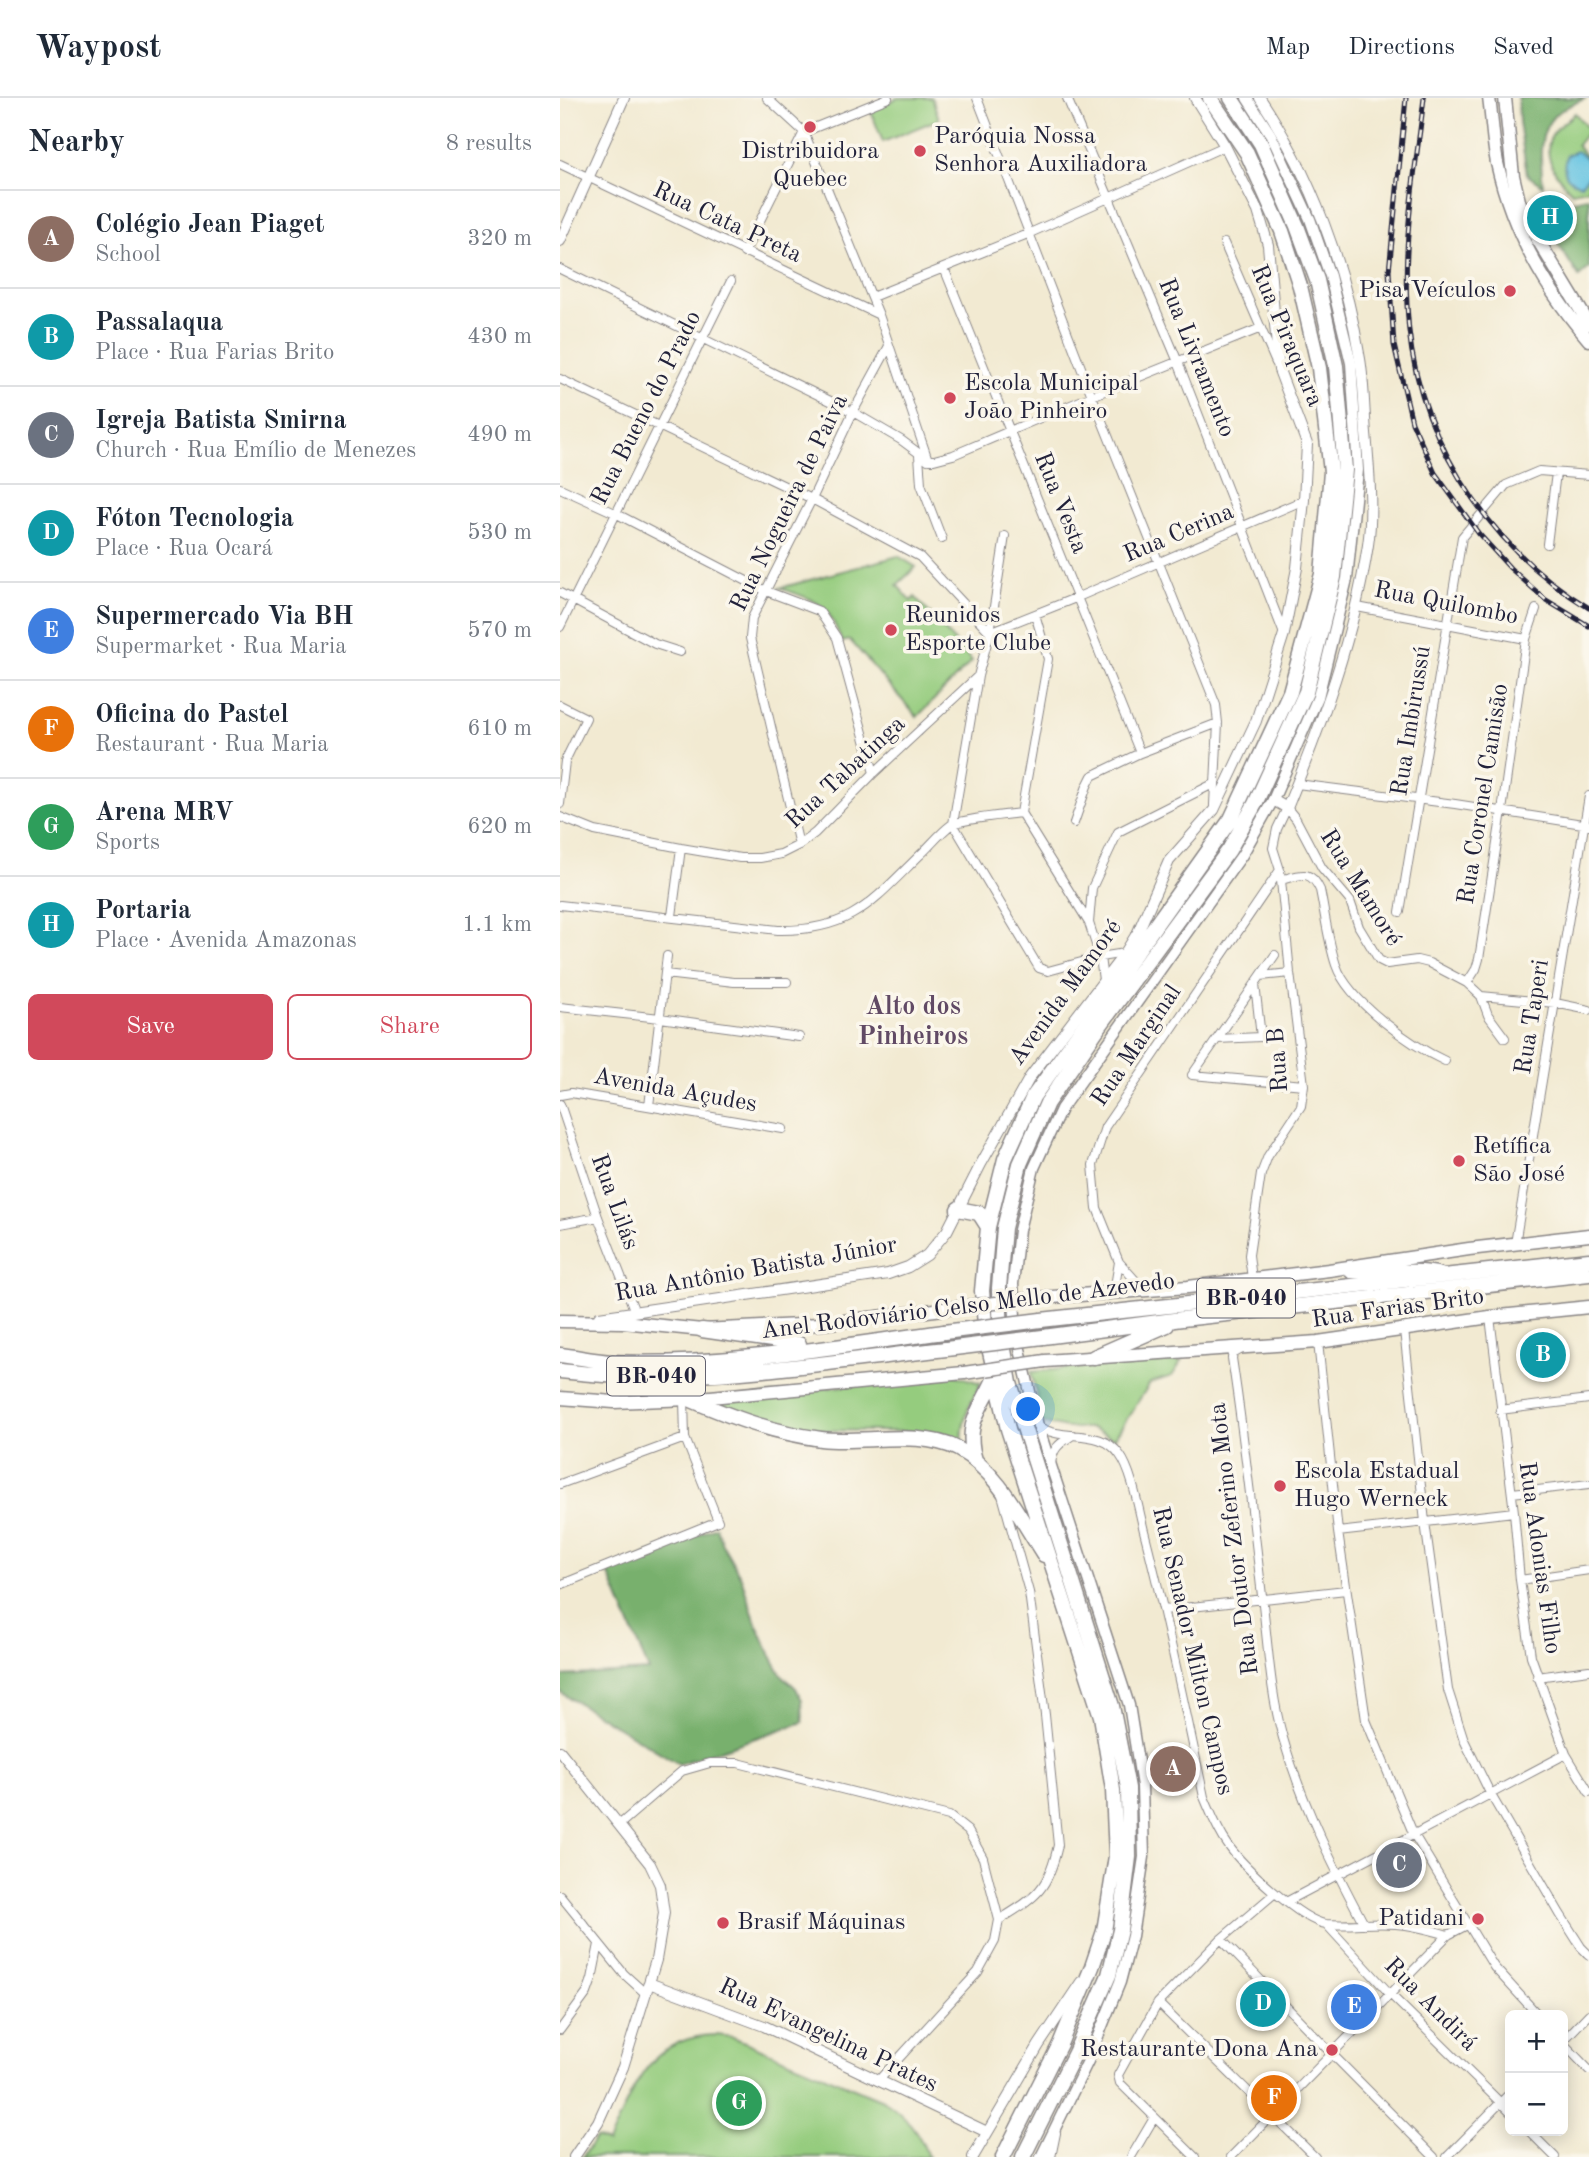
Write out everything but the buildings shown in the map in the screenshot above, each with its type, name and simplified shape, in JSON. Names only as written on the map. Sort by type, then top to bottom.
[{"type":"highway","points":[[1003,2157],[1060,2044],[1092,1966],[1104,1931],[1116,1856],[1113,1790],[1101,1716],[1008,1429],[986,1335],[982,1291],[988,1227],[1005,1159],[1033,1097],[1231,819],[1290,692],[1322,574],[1331,471],[1319,368],[1300,286],[1282,231],[1247,153],[1210,98]]},
{"type":"highway","points":[[1023,2157],[1075,2053],[1109,1975],[1120,1930],[1129,1857],[1129,1829],[1128,1787],[1112,1706],[1010,1382],[1001,1334],[999,1288],[1004,1228],[1020,1164],[1047,1103],[1096,1031],[1229,850],[1255,804],[1306,692],[1336,564],[1345,470],[1336,366],[1317,280],[1261,144],[1231,98]]},
{"type":"highway","points":[[958,1209],[979,1213],[988,1227]]},
{"type":"highway","name":"Anel Rodoviário Celso Mello de Azevedo","points":[[560,1371],[612,1376],[673,1376],[752,1370],[946,1349],[1459,1284],[1589,1260]]},
{"type":"highway","name":"Anel Rodoviário Celso Mello de Azevedo","points":[[560,1355],[612,1362],[744,1357],[1041,1320],[1589,1274]]},
{"type":"highway","points":[[1094,1357],[1182,1319]]},
{"type":"highway","points":[[702,1330],[790,1344],[842,1345]]},
{"type":"highway","points":[[975,1460],[970,1436],[972,1424],[995,1377]]},
{"type":"highway","points":[[687,1399],[745,1422],[786,1433],[849,1441],[929,1440],[957,1449],[975,1460],[1000,1487],[1057,1576]]},
{"type":"main road","points":[[1041,2157],[1088,2061],[1120,1982],[1132,1936],[1144,1857],[1142,1786],[1129,1705],[1038,1426],[1016,1332],[1013,1284],[1018,1230],[1034,1168],[1061,1109],[1242,855],[1273,800],[1318,697],[1348,579],[1358,470],[1351,363],[1330,276],[1310,219],[1271,135],[1247,98]]},
{"type":"main road","points":[[1489,98],[1497,161],[1520,235],[1556,299],[1589,340]]},
{"type":"main road","points":[[1505,98],[1513,176],[1519,201],[1532,230],[1589,324]]},
{"type":"main road","name":"Anel Rodoviário Celso Mello de Azevedo","points":[[560,1321],[623,1322],[702,1330],[820,1324],[1039,1298],[1188,1287],[1589,1236]]},
{"type":"main road","points":[[1329,1270],[1367,1273],[1425,1270],[1459,1284]]},
{"type":"main road","name":"Rua Farias Brito","points":[[687,1399],[964,1373],[1045,1361],[1318,1342],[1589,1305]]},
{"type":"main road","points":[[560,1398],[614,1402],[687,1399]]},
{"type":"street","points":[[560,241],[624,98]]},
{"type":"street","points":[[768,98],[804,132],[879,315],[928,460]]},
{"type":"street","points":[[977,98],[1092,396],[1216,705],[1218,723],[1214,810]]},
{"type":"street","name":"Rua Livramento","points":[[1067,98],[1178,362],[1284,634]]},
{"type":"street","points":[[1195,98],[1226,146],[1258,211],[1264,230],[1268,245],[1279,370]]},
{"type":"street","points":[[1260,98],[1298,164],[1321,216],[1341,273],[1360,361],[1369,468],[1369,541],[1357,607],[1331,694],[1287,808],[1273,800]]},
{"type":"street","points":[[744,253],[804,132],[883,99]]},
{"type":"street","points":[[872,297],[1030,233],[1226,146]]},
{"type":"street","name":"Rua Cata Preta","points":[[560,164],[879,315]]},
{"type":"street","name":"Rua Piraquara","points":[[1224,243],[1279,370],[1307,444]]},
{"type":"street","name":"Rua Vesta","points":[[944,268],[1140,753]]},
{"type":"street","points":[[560,269],[853,412],[901,440],[928,460],[953,455],[1261,328]]},
{"type":"street","name":"Rua Bueno do Prado","points":[[560,627],[731,281]]},
{"type":"street","name":"Rua Nogueira de Paiva","points":[[799,845],[750,638],[752,618],[853,412],[889,346]]},
{"type":"street","points":[[560,379],[812,499],[920,557],[990,632]]},
{"type":"street","name":"Avenida Mamoré","points":[[958,1209],[1030,1077],[1125,953],[1138,932],[1169,861],[1214,810],[1256,721],[1284,634],[1297,569],[1307,444]]},
{"type":"street","points":[[919,455],[921,484],[942,539]]},
{"type":"street","name":"Rua Imbirussú","points":[[1400,912],[1462,537],[1506,485],[1539,471],[1556,473]]},
{"type":"street","points":[[1547,544],[1556,473],[1589,475]]},
{"type":"street","points":[[560,488],[615,513],[766,591],[819,611],[837,638],[874,773]]},
{"type":"street","name":"Rua Cerina","points":[[990,632],[1304,500]]},
{"type":"street","points":[[1004,536],[990,632],[978,676],[953,824],[1039,968],[1048,971],[1125,953]]},
{"type":"street","points":[[560,593],[655,644],[680,652]]},
{"type":"street","name":"Rua Quilombo","points":[[1357,607],[1527,639]]},
{"type":"street","name":"Rua Coronel Camisão","points":[[1467,983],[1476,969],[1527,639],[1536,609]]},
{"type":"street","points":[[1035,614],[1048,659],[1021,813],[1090,923],[1100,957],[1103,980]]},
{"type":"street","name":"Rua Tabatinga","points":[[560,817],[595,831],[740,858],[780,854],[815,833],[874,773],[978,676]]},
{"type":"street","points":[[560,705],[586,718],[565,761],[560,804]]},
{"type":"street","points":[[1074,823],[1092,776],[1140,753],[1218,723]]},
{"type":"street","points":[[1090,923],[1092,888],[1118,832],[1215,783]]},
{"type":"street","points":[[1297,784],[1419,799],[1587,825]]},
{"type":"street","name":"Rua Taperi","points":[[1515,1244],[1587,825],[1589,796]]},
{"type":"street","name":"Rua B","points":[[1252,1279],[1250,1255],[1261,1174],[1268,1156],[1301,1106],[1304,1085],[1280,870],[1273,848],[1277,829],[1287,808]]},
{"type":"street","name":"Rua Mamoré","points":[[1287,808],[1296,819],[1322,868],[1350,901],[1359,927],[1379,960],[1387,964],[1417,960],[1429,963],[1467,983],[1481,996],[1488,1016],[1505,1038]]},
{"type":"street","points":[[560,905],[778,930],[804,930],[825,926],[864,908],[953,824],[1021,813]]},
{"type":"street","points":[[672,916],[681,848]]},
{"type":"street","name":"Rua Marginal","points":[[1144,1290],[1119,1262],[1097,1208],[1093,1165],[1099,1142],[1105,1126],[1280,870]]},
{"type":"street","points":[[1281,880],[1301,875],[1309,875],[1315,879],[1320,890],[1336,967],[1362,1004],[1425,1052],[1445,1060]]},
{"type":"street","points":[[649,1106],[667,956]]},
{"type":"street","points":[[1275,956],[1192,1075],[1304,1085]]},
{"type":"street","points":[[1258,979],[1290,973]]},
{"type":"street","points":[[666,974],[734,982],[787,982]]},
{"type":"street","points":[[1217,1039],[1261,1037],[1258,979]]},
{"type":"street","points":[[1481,996],[1555,1003],[1589,1010]]},
{"type":"street","points":[[560,1007],[799,1037]]},
{"type":"street","name":"Avenida Açudes","points":[[560,1095],[571,1093],[783,1129]]},
{"type":"street","name":"Rua Lilás","points":[[560,1104],[598,1217],[635,1312]]},
{"type":"street","name":"Rua Antônio Batista Júnior","points":[[575,1321],[888,1274],[908,1267],[927,1255],[947,1231],[958,1209]]},
{"type":"street","points":[[560,1224],[598,1217]]},
{"type":"street","points":[[1114,1292],[1119,1262]]},
{"type":"street","name":"Rua Adonias Filho","points":[[1490,1317],[1531,1656],[1566,1754],[1589,1792]]},
{"type":"street","points":[[1404,1330],[1424,1522],[1448,1690],[1464,1740],[1491,1795],[1560,1914],[1589,1955]]},
{"type":"street","points":[[1318,1342],[1338,1532],[1366,1720],[1413,1833],[1494,1967],[1533,2010]]},
{"type":"street","name":"Rua Doutor Zeferino Mota","points":[[1243,1348],[1233,1354],[1232,1358],[1263,1599],[1271,1686],[1282,1737],[1300,1790],[1337,1873],[1364,1924]]},
{"type":"street","points":[[560,1585],[718,1521],[685,1438],[687,1399]]},
{"type":"street","points":[[1500,1410],[1589,1399]]},
{"type":"street","name":"Rua Senador Milton Campos","points":[[1038,1426],[1048,1432],[1088,1435],[1107,1442],[1121,1455],[1132,1484],[1164,1611],[1204,1797],[1229,1847],[1275,1893],[1313,1921],[1325,1924],[1415,1926],[1448,1935]]},
{"type":"street","points":[[1051,1464],[1053,1452],[1073,1434]]},
{"type":"street","points":[[560,1485],[685,1438]]},
{"type":"street","points":[[1512,1493],[1589,1483]]},
{"type":"street","points":[[999,1920],[1032,1899],[1041,1889],[1058,1846],[1029,1592],[1000,1487]]},
{"type":"street","points":[[1338,1532],[1514,1512]]},
{"type":"street","points":[[1520,1580],[1589,1570]]},
{"type":"street","points":[[1164,1611],[1346,1590]]},
{"type":"street","points":[[1537,1677],[1589,1670]]},
{"type":"street","points":[[560,1751],[650,1864],[662,1896],[664,1924],[633,2038],[615,2086],[598,2122],[574,2157]]},
{"type":"street","points":[[1286,1902],[1566,1754]]},
{"type":"street","points":[[619,1825],[682,1771],[710,1763],[738,1763],[949,1816],[968,1831],[983,1858],[999,1920],[995,1941],[989,1957],[978,1972],[878,2081]]},
{"type":"street","points":[[1195,2157],[1154,2118],[1118,2079],[1118,2075],[1158,2003],[1222,1939],[1275,1893]]},
{"type":"street","name":"Rua Evangelina Prates","points":[[560,1895],[624,1974],[647,1988],[764,2026],[987,2132]]},
{"type":"street","name":"Rua Andirá","points":[[1325,1924],[1390,1994],[1505,2106]]},
{"type":"street","points":[[1231,2157],[1448,1935],[1467,1925]]},
{"type":"street","points":[[1222,1939],[1434,2157]]},
{"type":"street","points":[[560,2029],[587,1993],[599,1944]]},
{"type":"street","points":[[973,2157],[1060,2011],[1092,1966]]},
{"type":"street","points":[[1158,2003],[1315,2157]]},
{"type":"street","points":[[1568,2037],[1589,2014]]},
{"type":"street","points":[[1568,2047],[1589,2070]]},
{"type":"street","points":[[1447,2157],[1505,2098]]},
{"type":"street","points":[[1131,2157],[1154,2118]]},
{"type":"street","points":[[1050,2157],[1056,2129]]},
{"type":"street","points":[[1534,2136],[1555,2157]]},
{"type":"green space","points":[[898,98],[932,98],[939,119],[883,142],[870,109]]},
{"type":"green space","points":[[1518,98],[1586,98],[1558,112],[1549,122],[1541,148],[1543,186],[1527,175]]},
{"type":"green space","points":[[1575,113],[1589,130],[1577,145],[1589,160],[1589,189],[1572,192],[1555,172],[1548,148],[1554,132]]},
{"type":"green space","points":[[1589,197],[1589,268],[1579,277],[1548,228],[1558,224],[1553,207]]},
{"type":"green space","name":"Reunidos Esporte Clube","points":[[898,556],[916,567],[897,585],[911,601],[915,597],[972,661],[917,717],[850,640],[842,642],[837,628],[820,605],[780,588]]},
{"type":"green space","points":[[1182,1361],[1172,1376],[1150,1383],[1114,1439],[1092,1428],[1066,1428],[1043,1423],[1031,1372]]},
{"type":"green space","points":[[951,1374],[981,1383],[964,1425],[964,1452],[935,1432],[816,1430],[746,1417],[701,1402]]},
{"type":"green space","points":[[716,1527],[722,1544],[741,1577],[756,1623],[772,1658],[802,1700],[803,1722],[679,1764],[560,1692],[560,1676],[649,1671],[607,1570]]},
{"type":"green space","points":[[716,2035],[733,2037],[885,2101],[911,2125],[928,2157],[582,2157],[596,2138],[608,2143],[635,2086],[658,2056],[674,2045],[693,2038]]},
{"type":"water","points":[[1576,151],[1585,158],[1589,167],[1589,176],[1581,184],[1568,177],[1564,165],[1567,155]]},
{"type":"railway","points":[[1406,98],[1389,271],[1394,345],[1412,422],[1435,473],[1479,534],[1510,568],[1546,600],[1589,626]]},
{"type":"railway","points":[[1424,98],[1411,201],[1406,279],[1412,351],[1423,396],[1439,438],[1460,479],[1486,517],[1517,551],[1551,582],[1589,608]]},
{"type":"place","name":"Distribuidora Quebec","points":[[810,127]]},
{"type":"place","name":"Paróquia Nossa Senhora Auxiliadora","points":[[920,151]]},
{"type":"place","name":"Portaria","points":[[1550,218]]},
{"type":"place","name":"Pisa Veículos","points":[[1510,291]]},
{"type":"place","name":"Escola Municipal João Pinheiro","points":[[950,398]]},
{"type":"place","name":"Reunidos Esporte Clube","points":[[891,630]]},
{"type":"place","name":"Retífica São José","points":[[1459,1161]]},
{"type":"place","name":"Passalaqua","points":[[1543,1355]]},
{"type":"place","name":"Escola Estadual Hugo Werneck","points":[[1280,1486]]},
{"type":"place","name":"Colégio Jean Piaget","points":[[1173,1769]]},
{"type":"place","name":"Igreja Batista Smirna","points":[[1399,1865]]},
{"type":"place","name":"Patidani","points":[[1478,1919]]},
{"type":"place","name":"Brasif Máquinas","points":[[723,1923]]},
{"type":"place","name":"Fóton Tecnologia","points":[[1263,2004]]},
{"type":"place","name":"Supermercado Via BH","points":[[1354,2007]]},
{"type":"place","name":"Restaurante Dona Ana","points":[[1332,2050]]},
{"type":"place","name":"Oficina do Pastel","points":[[1274,2098]]},
{"type":"place","name":"Arena MRV","points":[[739,2103]]},
{"type":"district","name":"Alto dos Pinheiros","points":[[913,1022]]}]
